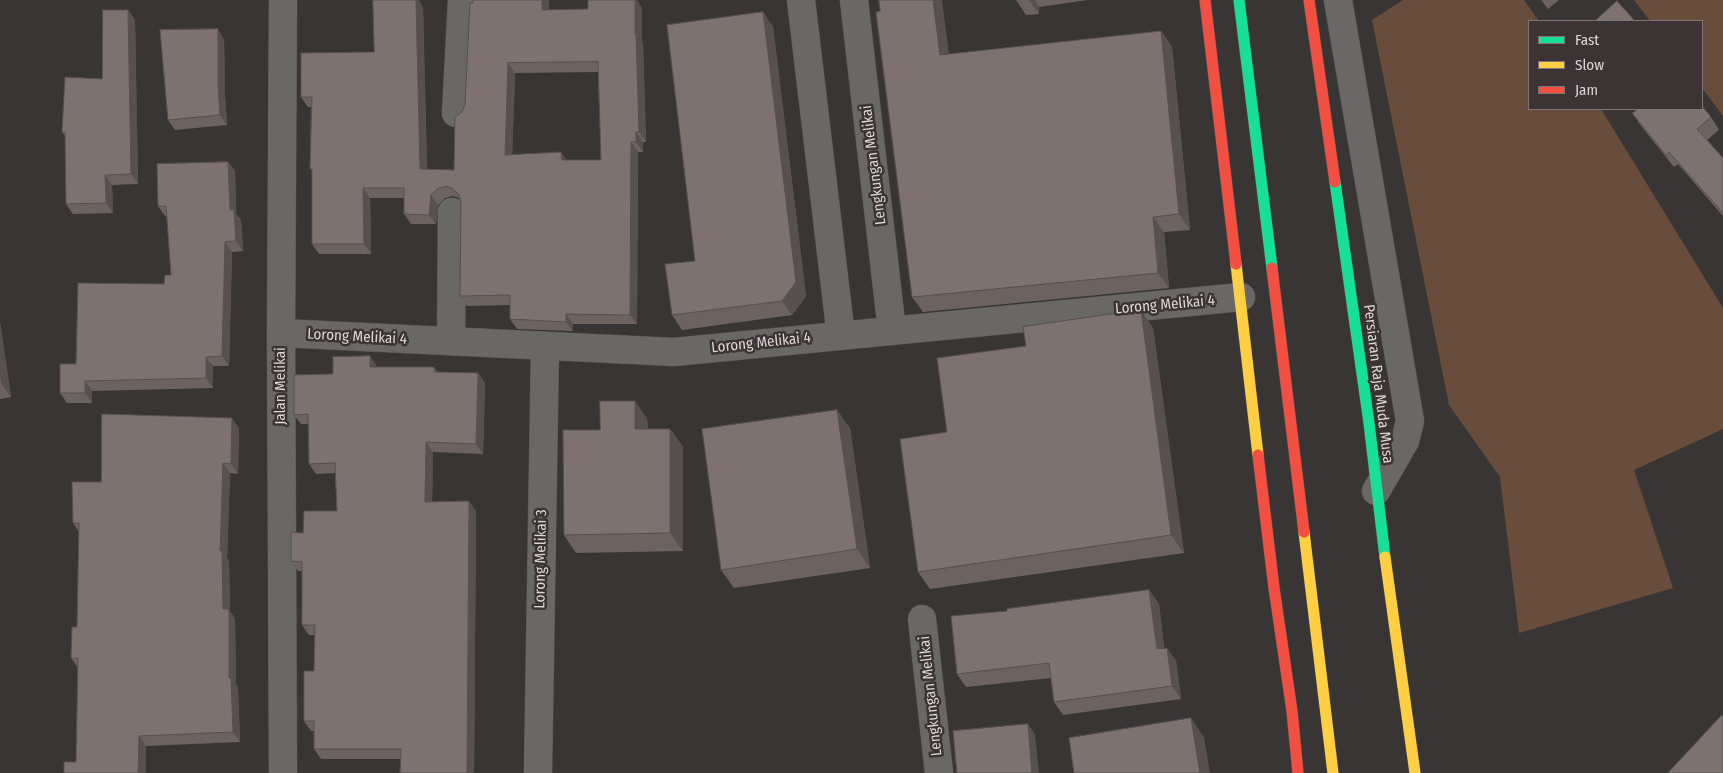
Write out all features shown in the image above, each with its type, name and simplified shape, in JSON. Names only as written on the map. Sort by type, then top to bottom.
[{"type":"main road","points":[[1206,0],[1274,588],[1292,711],[1298,773]]},
{"type":"main road","points":[[1239,0],[1333,773]]},
{"type":"main road","name":"Persiaran Raja Muda Musa","points":[[1309,0],[1370,423],[1376,491],[1415,773]]},
{"type":"main road","points":[[1292,711],[1306,738]]},
{"type":"street","name":"Jalan Melikai","points":[[283,0],[281,333],[283,773]]},
{"type":"street","points":[[456,113],[462,0]]},
{"type":"street","points":[[801,0],[841,336]]},
{"type":"street","name":"Lengkungan Melikai","points":[[854,0],[892,331]]},
{"type":"street","points":[[1338,0],[1410,421],[1405,441],[1376,491]]},
{"type":"street","points":[[450,341],[452,212]]},
{"type":"street","name":"Lorong Melikai 4","points":[[281,333],[674,352],[1240,298]]},
{"type":"street","name":"Lorong Melikai 3","points":[[538,773],[544,346]]},
{"type":"street","name":"Lengkungan Melikai","points":[[922,619],[940,773]]},
{"type":"shaded area","points":[[1403,0],[1524,0],[1538,20],[1528,20],[1528,110],[1602,110],[1723,308],[1723,429],[1634,470],[1673,588],[1519,633],[1500,477],[1449,405],[1372,20]]},
{"type":"shaded area","points":[[1634,0],[1723,0],[1723,116],[1703,89],[1703,20],[1649,20]]},
{"type":"building","points":[[373,0],[416,0],[420,169],[454,170],[455,117],[462,112],[465,104],[470,3],[473,3],[473,0],[542,0],[542,10],[588,9],[588,0],[635,0],[639,132],[636,132],[636,142],[631,142],[630,315],[566,314],[566,322],[510,319],[510,295],[460,296],[461,202],[459,195],[452,188],[446,186],[438,188],[431,195],[429,215],[404,214],[404,188],[363,188],[364,244],[312,244],[312,169],[310,169],[312,97],[301,97],[301,53],[374,52]],"holes":[[[598,62],[601,160],[562,160],[561,152],[505,155],[508,63]]]},
{"type":"building","points":[[879,0],[933,0],[940,55],[1161,31],[1179,214],[1153,217],[1158,273],[912,297],[876,12],[880,11]]},
{"type":"building","points":[[1617,1],[1634,20],[1596,20]]},
{"type":"building","points":[[103,10],[128,10],[131,174],[105,175],[106,203],[66,204],[65,132],[62,132],[65,77],[102,79]]},
{"type":"building","points":[[763,12],[796,282],[782,301],[672,315],[665,264],[695,261],[667,25]]},
{"type":"building","points":[[218,29],[220,115],[168,120],[160,30]]},
{"type":"building","points":[[1703,107],[1711,117],[1697,129],[1723,158],[1723,213],[1669,152],[1666,155],[1632,113],[1636,110],[1703,110]]},
{"type":"building","points":[[228,162],[230,210],[234,210],[236,241],[225,242],[222,356],[206,357],[206,378],[85,381],[85,393],[60,393],[60,364],[76,364],[78,283],[164,284],[165,275],[171,275],[166,206],[158,206],[157,164]]},
{"type":"building","points":[[1141,310],[1171,535],[918,572],[900,439],[947,432],[937,358],[1026,346],[1023,327]]},
{"type":"building","points":[[370,356],[370,367],[434,367],[434,372],[478,373],[476,444],[426,442],[425,502],[469,501],[467,773],[400,773],[401,749],[314,749],[314,721],[304,721],[304,671],[314,671],[315,625],[302,625],[302,562],[291,561],[291,532],[303,533],[304,511],[337,511],[335,463],[309,464],[308,414],[294,415],[294,375],[333,374],[333,357]]},
{"type":"building","points":[[600,401],[635,401],[635,429],[670,429],[670,533],[564,535],[563,430],[600,430]]},
{"type":"building","points":[[837,410],[857,549],[721,570],[702,429]]},
{"type":"building","points":[[102,414],[232,418],[231,464],[223,463],[220,551],[222,551],[223,609],[229,609],[229,678],[231,678],[233,732],[139,736],[138,773],[64,773],[64,762],[76,762],[78,658],[71,658],[72,627],[77,627],[79,523],[73,523],[72,482],[101,482]]},
{"type":"building","points":[[1149,590],[1157,649],[1167,648],[1172,686],[1054,702],[1049,663],[957,674],[951,616],[1007,611],[1007,609]]},
{"type":"building","points":[[1722,715],[1723,773],[1668,773]]},
{"type":"building","points":[[1191,718],[1200,773],[1074,773],[1069,738]]},
{"type":"building","points":[[1028,724],[1032,773],[957,773],[953,731]]},
{"type":"traffic: fast","points":[[1239,0],[1272,268]]},
{"type":"traffic: fast","points":[[1335,182],[1369,423],[1385,557]]},
{"type":"traffic: slow","points":[[1236,264],[1258,455]]},
{"type":"traffic: slow","points":[[1304,532],[1333,773]]},
{"type":"traffic: slow","points":[[1385,557],[1415,773]]},
{"type":"traffic: jam","points":[[1205,0],[1236,264]]},
{"type":"traffic: jam","points":[[1309,0],[1335,182]]},
{"type":"traffic: jam","points":[[1272,268],[1304,532]]},
{"type":"traffic: jam","points":[[1258,455],[1274,588],[1292,711],[1298,773]]}]
